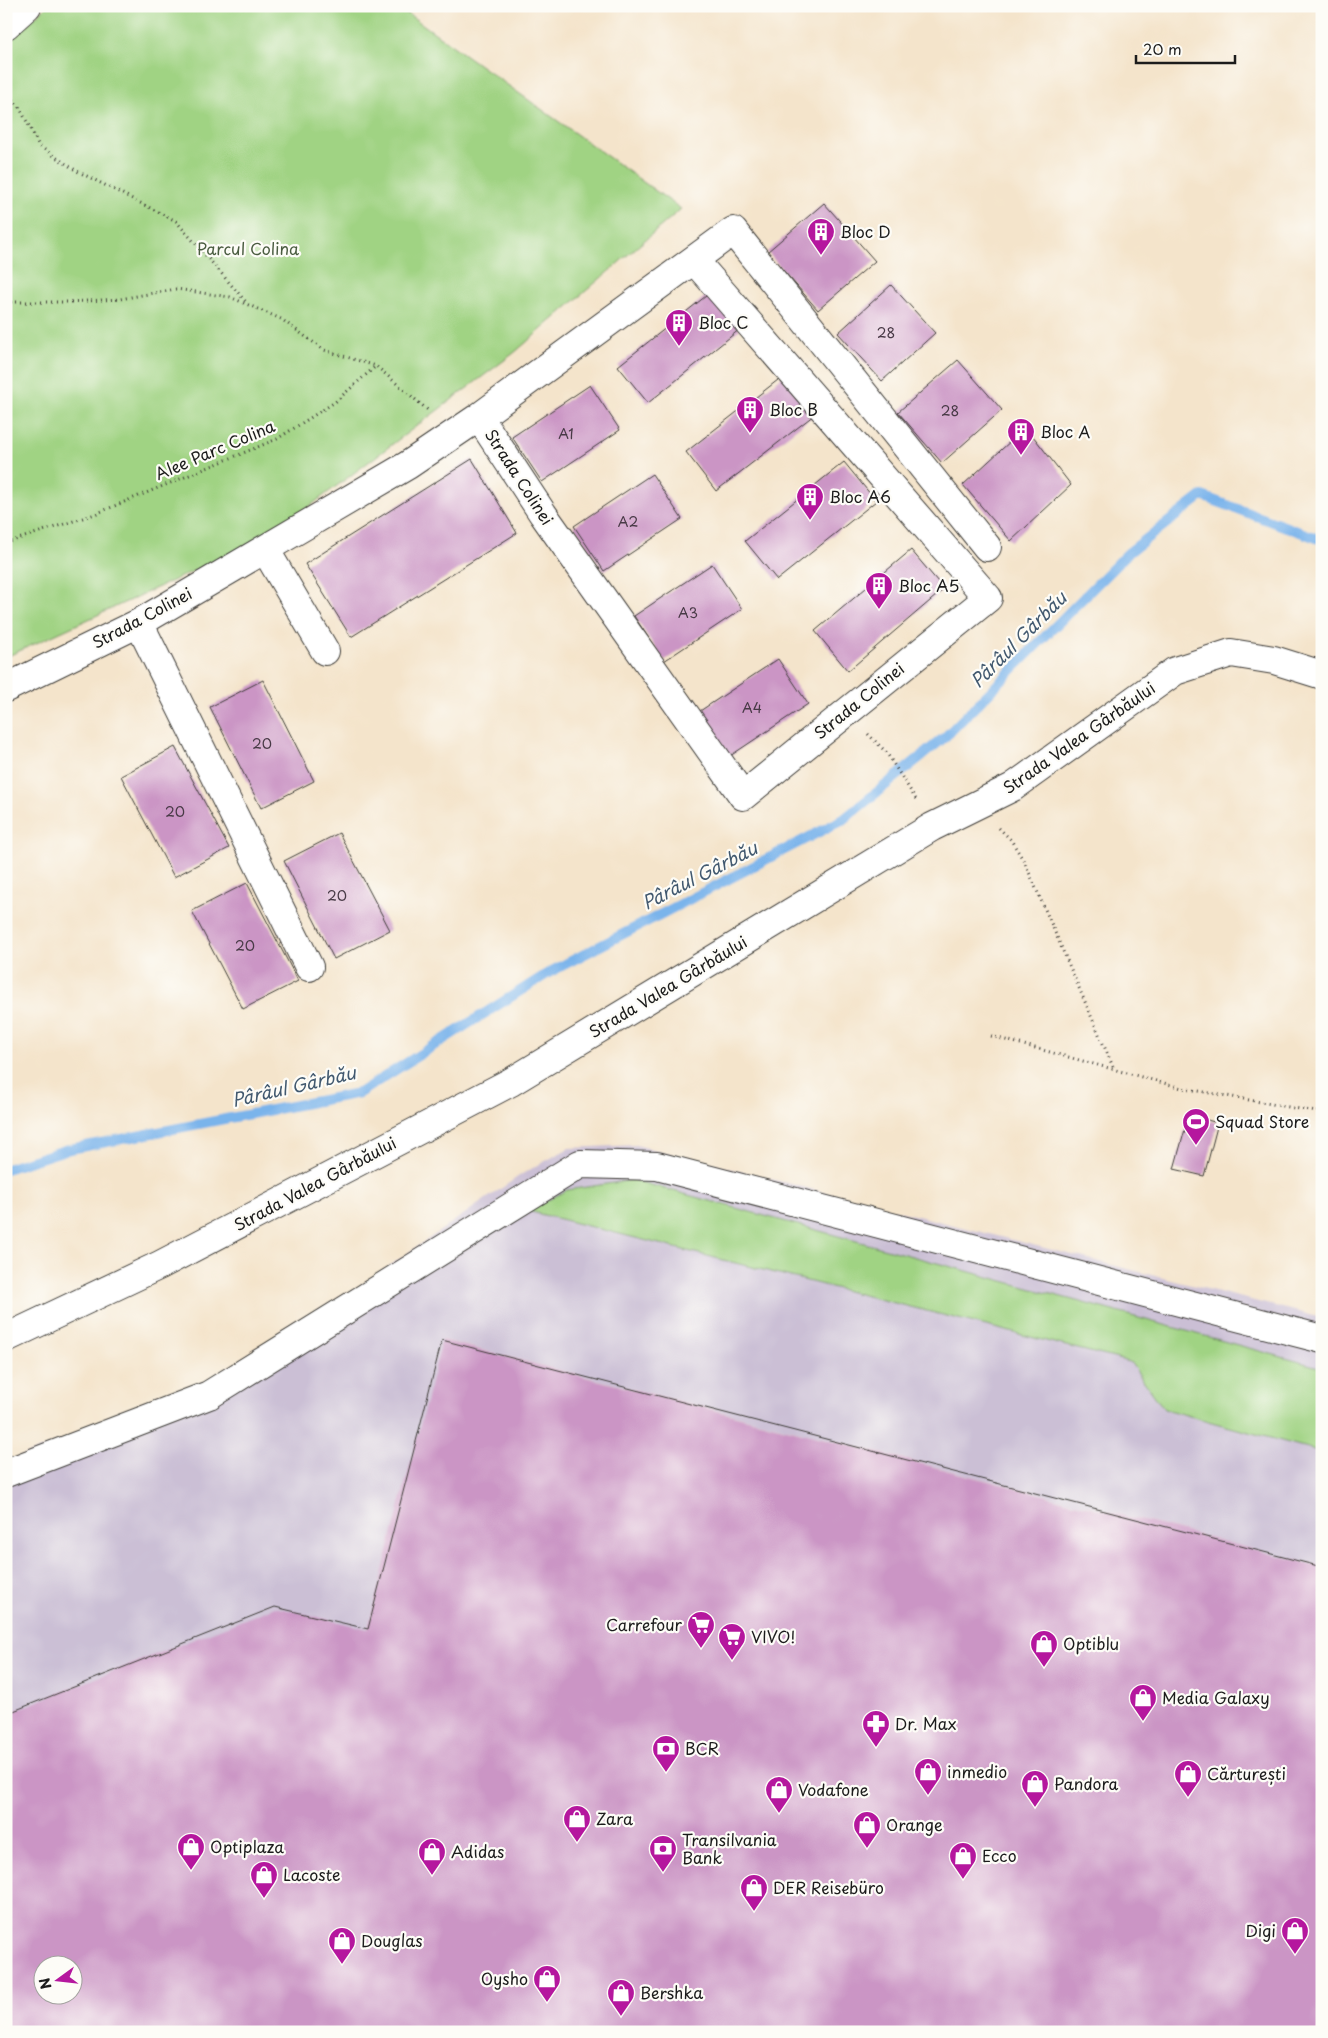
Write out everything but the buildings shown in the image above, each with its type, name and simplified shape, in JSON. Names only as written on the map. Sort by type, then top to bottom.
[{"type":"street","points":[[6,25],[27,6]]},
{"type":"street","name":"Strada Colinei","points":[[6,688],[139,623],[408,465],[479,417],[733,231],[987,547]]},
{"type":"street","name":"Strada Colinei","points":[[479,417],[554,530],[743,796],[988,598],[694,260]]},
{"type":"street","points":[[265,549],[325,651]]},
{"type":"street","points":[[139,623],[309,967]]},
{"type":"street","name":"Strada Valea Gârbăului","points":[[6,1338],[160,1265],[511,1082],[932,827],[1013,787],[1175,671],[1231,653],[1274,660],[1322,675]]},
{"type":"street","points":[[6,1472],[209,1395],[580,1164],[657,1166],[1322,1339]]},
{"type":"path","points":[[6,92],[20,108],[39,146],[76,171],[176,221],[248,304]]},
{"type":"path","points":[[6,302],[69,302],[120,299],[176,289],[230,296],[281,319],[324,350],[376,366],[456,432]]},
{"type":"path","name":"Alee Parc Colina","points":[[6,543],[94,514],[277,439],[335,402],[376,366]]},
{"type":"path","points":[[862,728],[886,752],[912,792]]},
{"type":"path","points":[[972,807],[1011,840],[1024,863],[1114,1070]]},
{"type":"path","points":[[990,1036],[1182,1088],[1322,1114]]},
{"type":"shaded area","points":[[636,1145],[1322,1318],[1322,1567],[443,1340],[368,1629],[64,1692],[6,1714],[6,1462],[198,1390],[342,1299],[522,1174],[569,1148]]},
{"type":"green space","name":"Parcul Colina","points":[[47,6],[397,6],[681,209],[514,353],[270,536],[6,657],[6,44]]},
{"type":"green space","points":[[633,1180],[1322,1368],[1322,1452],[1164,1409],[1130,1362],[528,1211],[567,1190]]},
{"type":"waterway","name":"Pârâul Gârbău","points":[[6,1169],[65,1150],[359,1093],[550,972],[844,819],[945,737],[1128,553],[1202,496],[1322,540]]},
{"type":"place","name":"Bloc D","points":[[821,256]]},
{"type":"place","name":"Bloc C","points":[[679,347]]},
{"type":"place","name":"Bloc B","points":[[750,434]]},
{"type":"place","name":"Bloc A","points":[[1021,456]]},
{"type":"place","name":"Bloc A6","points":[[810,521]]},
{"type":"place","name":"Bloc A5","points":[[879,610]]},
{"type":"place","name":"Squad Store","points":[[1196,1146]]},
{"type":"place","name":"Carrefour","points":[[701,1649]]},
{"type":"place","name":"VIVO!","points":[[732,1661]]},
{"type":"place","name":"Optiblu","points":[[1044,1668]]},
{"type":"place","name":"Media Galaxy","points":[[1143,1722]]},
{"type":"place","name":"Dr. Max","points":[[876,1748]]},
{"type":"place","name":"BCR","points":[[666,1773]]},
{"type":"place","name":"inmedio","points":[[928,1796]]},
{"type":"place","name":"Cărturești","points":[[1188,1798]]},
{"type":"place","name":"Pandora","points":[[1035,1808]]},
{"type":"place","name":"Vodafone","points":[[779,1814]]},
{"type":"place","name":"Zara","points":[[577,1843]]},
{"type":"place","name":"Orange","points":[[867,1849]]},
{"type":"place","name":"Optiplaza","points":[[191,1871]]},
{"type":"place","name":"Transilvania Bank","points":[[663,1873]]},
{"type":"place","name":"Adidas","points":[[432,1876]]},
{"type":"place","name":"Ecco","points":[[963,1880]]},
{"type":"place","name":"Lacoste","points":[[264,1899]]},
{"type":"place","name":"DER Reisebüro","points":[[754,1912]]},
{"type":"place","name":"Digi","points":[[1295,1955]]},
{"type":"place","name":"Douglas","points":[[342,1965]]},
{"type":"place","name":"Oysho","points":[[547,2003]]},
{"type":"place","name":"Bershka","points":[[621,2017]]}]
